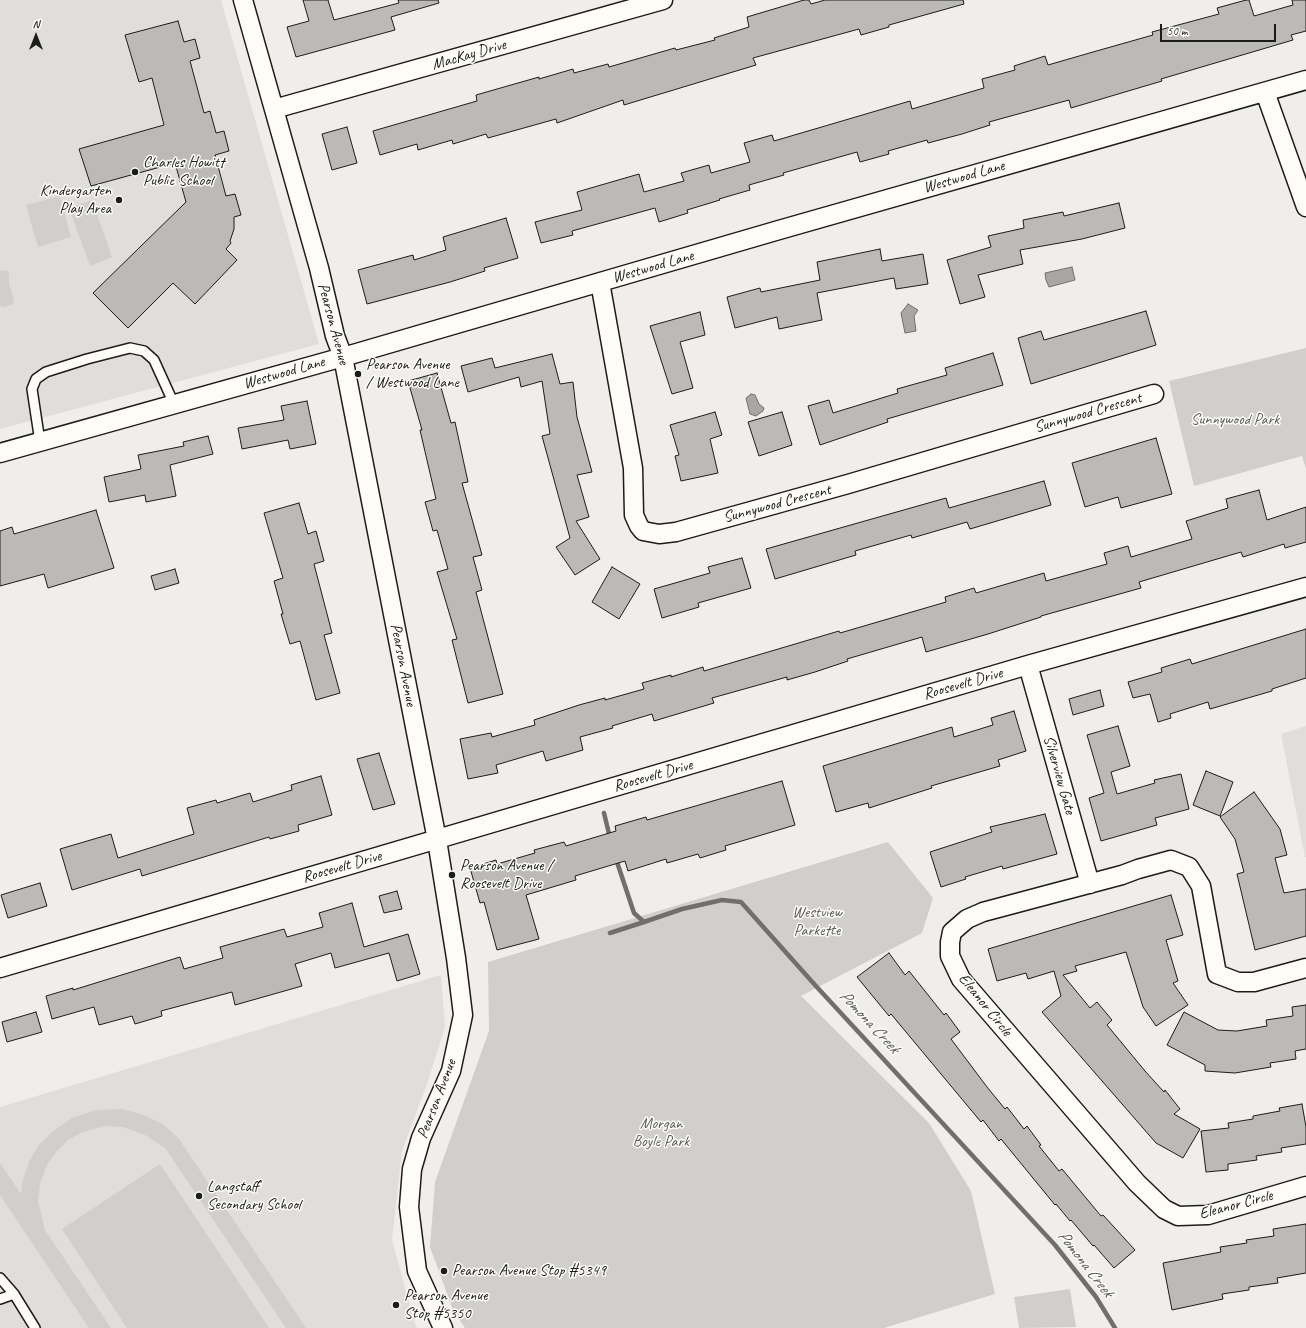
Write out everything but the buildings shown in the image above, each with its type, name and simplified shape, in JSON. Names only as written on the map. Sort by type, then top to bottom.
[{"type":"street","name":"Pearson Avenue","points":[[243,0],[316,261],[335,336],[343,357],[437,840],[464,1015],[451,1071],[421,1138],[412,1169],[409,1207],[417,1271],[443,1328]]},
{"type":"street","name":"MacKay Drive","points":[[274,109],[663,0]]},
{"type":"street","name":"Westwood Lane","points":[[0,453],[343,357],[1306,80]]},
{"type":"street","points":[[1265,92],[1306,207]]},
{"type":"street","name":"Sunnywood Crescent","points":[[600,282],[633,468],[634,515],[643,531],[659,534],[676,532],[855,482],[1154,394]]},
{"type":"street","name":"Roosevelt Drive","points":[[0,968],[1028,665],[1306,587]]},
{"type":"street","name":"Silverview Gate","points":[[1028,665],[1090,884]]},
{"type":"street","name":"Eleanor Circle","points":[[1306,968],[1254,982],[1238,982],[1218,974],[1201,886],[1189,868],[1171,860],[1090,884],[983,912],[967,919],[952,932],[950,942],[950,956],[961,979],[1137,1183],[1164,1209],[1178,1216],[1208,1215],[1306,1186]]},
{"type":"lane","points":[[40,442],[32,389],[36,379],[46,372],[87,359],[130,348],[144,351],[154,360],[174,404]]},
{"type":"lane","points":[[0,1278],[14,1294],[35,1328]]},
{"type":"lane","points":[[0,1299],[14,1294]]},
{"type":"shaded area","name":"Charles Howitt Public School","points":[[0,0],[221,0],[319,344],[0,429]]},
{"type":"shaded area","points":[[1072,267],[1075,280],[1049,287],[1045,273]]},
{"type":"shaded area","points":[[908,304],[918,310],[914,316],[916,331],[905,333],[901,313]]},
{"type":"shaded area","points":[[751,394],[755,395],[759,404],[764,408],[763,411],[756,416],[750,414],[746,398]]},
{"type":"shaded area","points":[[1306,726],[1306,857],[1305,857],[1281,734]]},
{"type":"shaded area","name":"Langstaff Secondary School","points":[[441,975],[445,1027],[427,1084],[402,1151],[392,1240],[417,1328],[0,1328],[0,1107]]},
{"type":"green space","points":[[60,196],[71,237],[38,247],[26,205]]},
{"type":"green space","points":[[92,200],[112,257],[90,266],[69,208]]},
{"type":"green space","points":[[6,270],[9,272],[9,284],[14,299],[13,304],[4,307],[0,306],[0,271]]},
{"type":"green space","name":"Sunnywood Park","points":[[1306,348],[1306,469],[1302,456],[1194,486],[1169,381]]},
{"type":"green space","name":"Morgan Boyle Park","points":[[888,842],[933,898],[922,933],[801,996],[929,1123],[971,1191],[995,1294],[884,1328],[465,1328],[453,1310],[430,1247],[435,1182],[489,1031],[488,962]]},
{"type":"green space","points":[[122,1109],[144,1115],[164,1125],[179,1139],[306,1328],[286,1328],[165,1148],[145,1135],[123,1127],[105,1126],[83,1132],[68,1140],[56,1152],[47,1165],[40,1183],[38,1201],[45,1230],[111,1328],[89,1328],[0,1195],[0,1163],[21,1194],[23,1179],[30,1160],[38,1146],[52,1132],[72,1118],[96,1110]]},
{"type":"green space","points":[[160,1164],[269,1328],[127,1328],[62,1229]]},
{"type":"green space","points":[[1070,1289],[1076,1327],[1019,1328],[1014,1297]]},
{"type":"waterway","name":"Pomona Creek","points":[[604,813],[610,838]]},
{"type":"waterway","name":"Pomona Creek","points":[[616,859],[634,913],[644,922],[682,909],[722,900],[741,902],[815,985],[1055,1245],[1096,1297],[1115,1328]]},
{"type":"waterway","points":[[610,933],[644,922]]},
{"type":"place","name":"Charles Howitt Public School","points":[[135,172]]},
{"type":"place","name":"Kindergarten Play Area","points":[[119,200]]},
{"type":"place","name":"Pearson Avenue / Westwood Lane","points":[[358,374]]},
{"type":"place","name":"Pearson Avenue / Roosevelt Drive","points":[[452,875]]},
{"type":"place","name":"Langstaff Secondary School","points":[[199,1196]]},
{"type":"place","name":"Pearson Avenue Stop #5349","points":[[444,1271]]},
{"type":"place","name":"Pearson Avenue Stop #5350","points":[[396,1305]]},
{"type":"park label","name":"Westview Parkette","points":[[817,922]]}]
